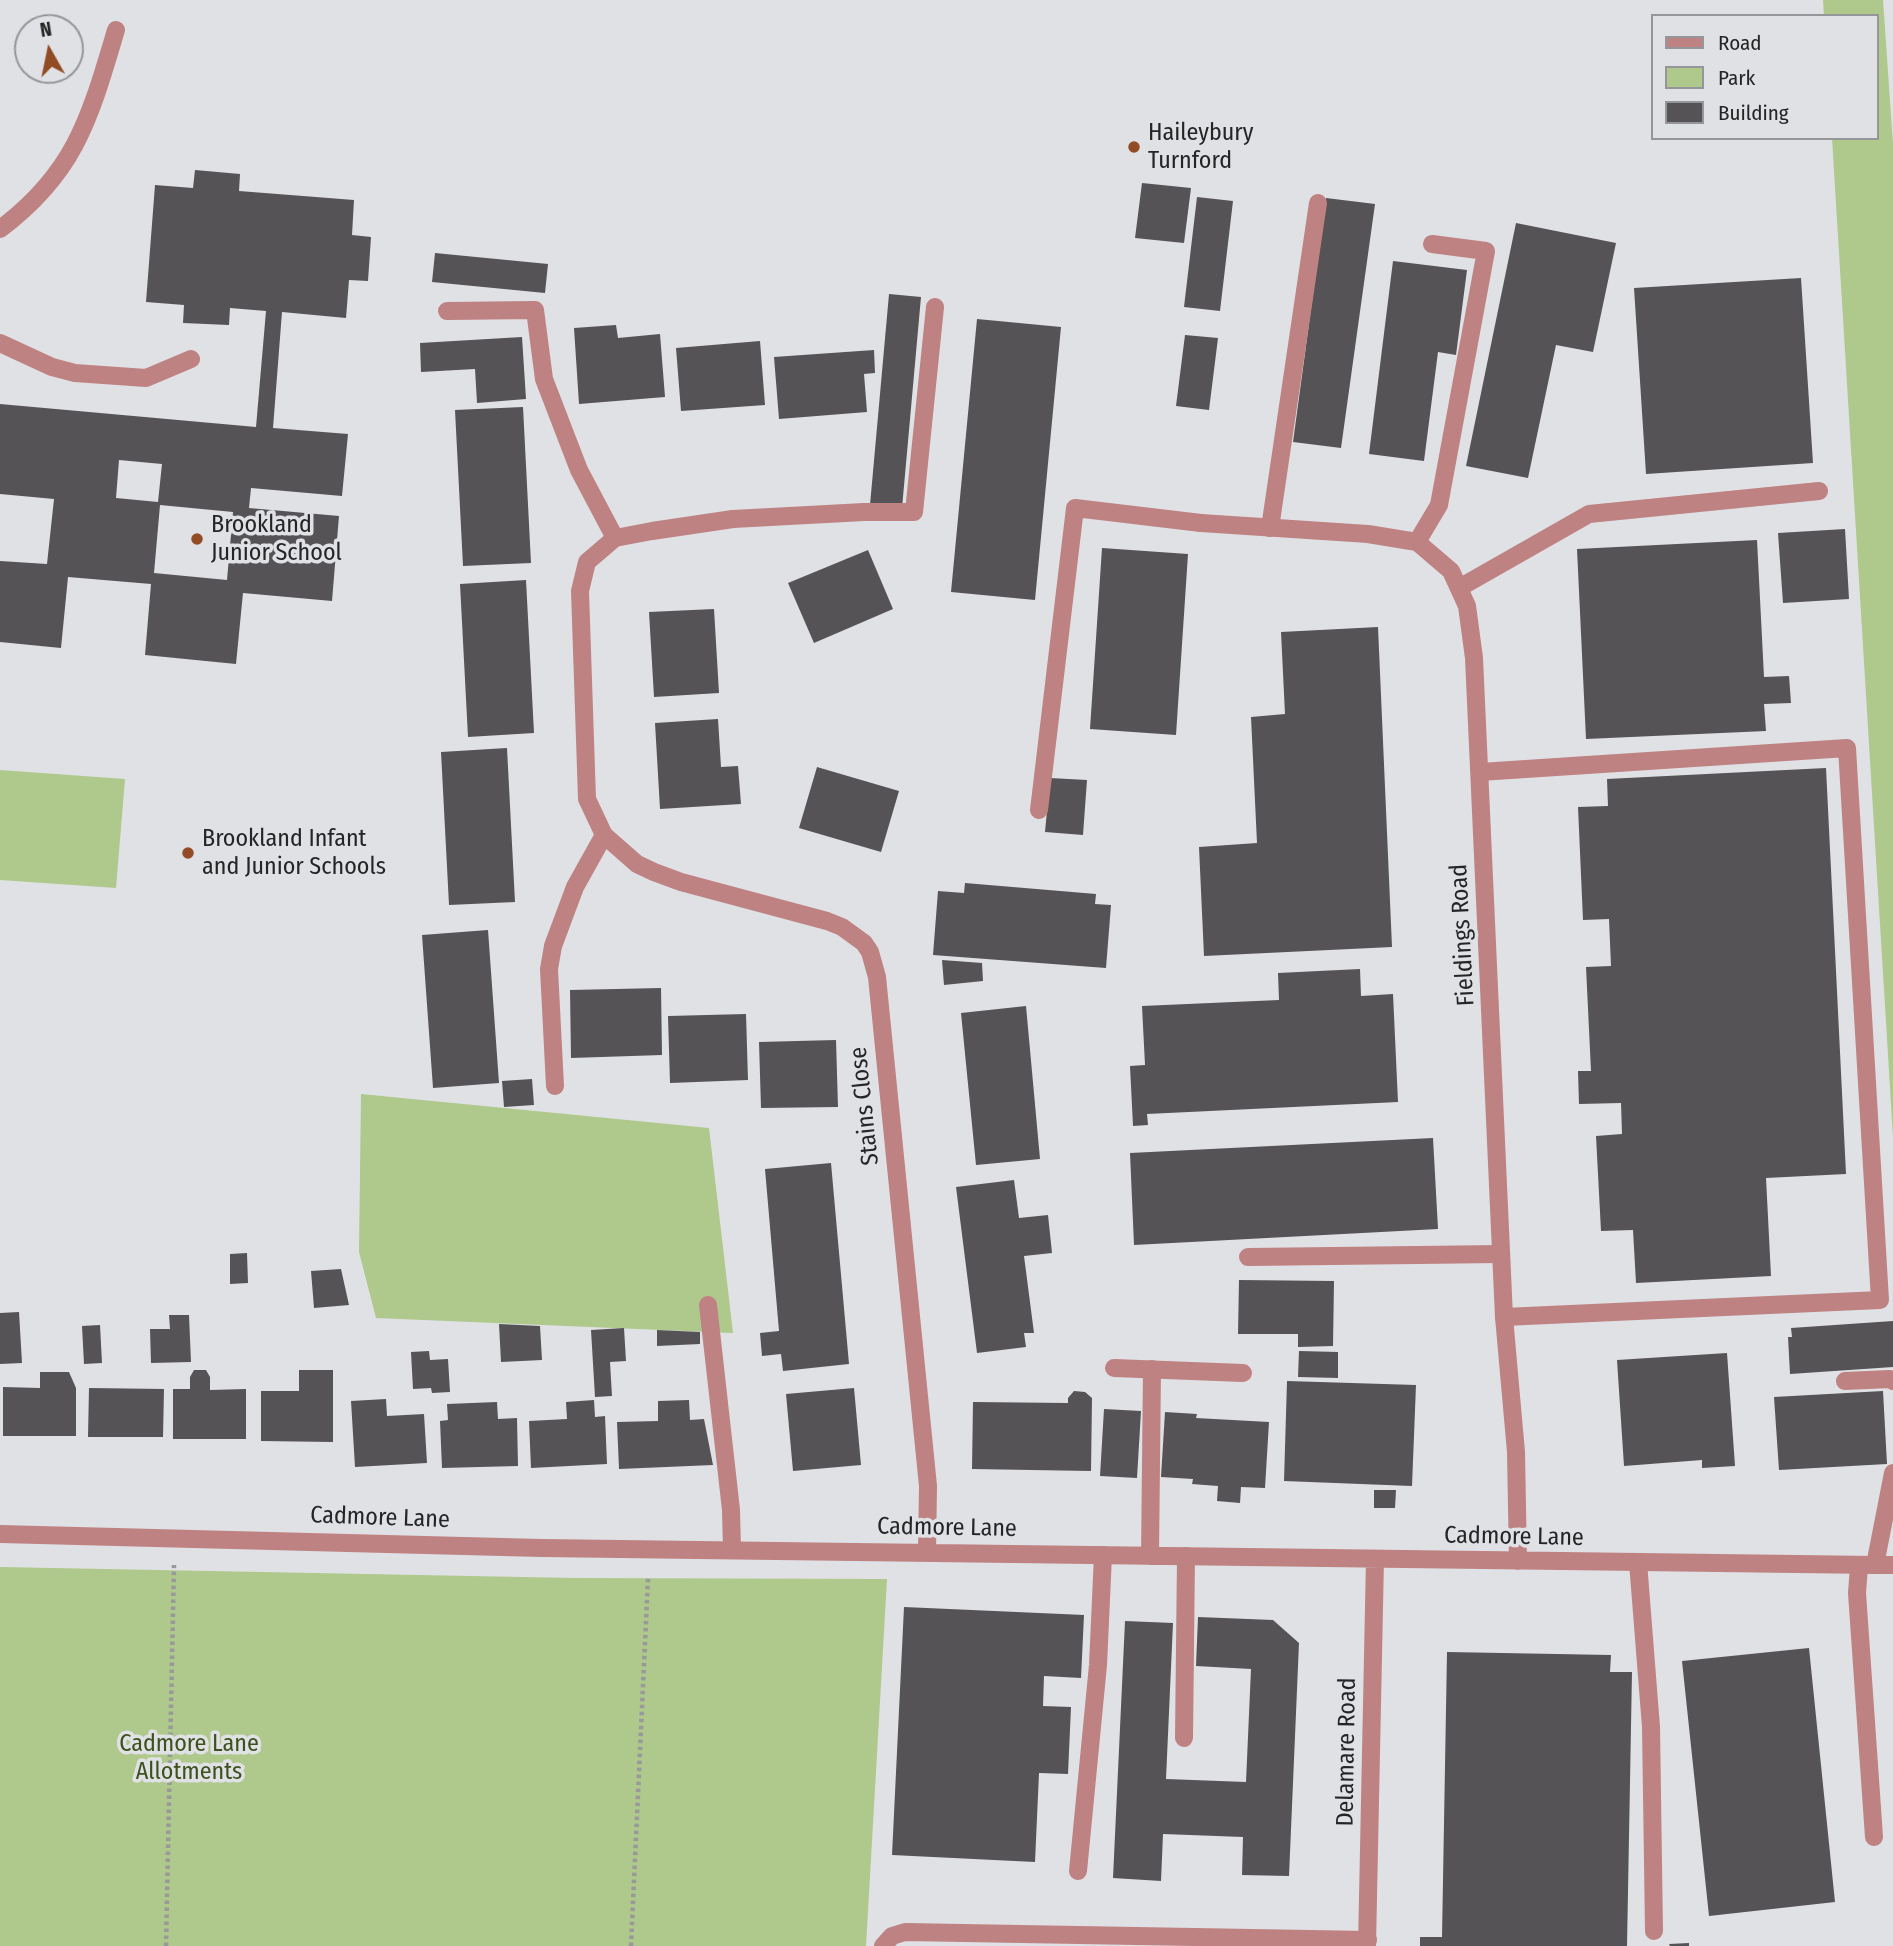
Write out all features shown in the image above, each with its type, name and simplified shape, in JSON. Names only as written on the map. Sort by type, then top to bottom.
[{"type":"street","points":[[0,229],[37,197],[76,145],[92,112],[116,30]]},
{"type":"street","points":[[1270,528],[1318,203]]},
{"type":"street","points":[[1039,810],[1075,508],[1202,523],[1368,534],[1418,542],[1439,505],[1486,251],[1432,244]]},
{"type":"street","points":[[447,312],[535,310],[544,379],[579,470],[615,538],[733,519],[914,512],[935,307]]},
{"type":"street","points":[[0,343],[52,367],[75,373],[146,379],[191,359]]},
{"type":"street","points":[[1459,589],[1589,514],[1819,491]]},
{"type":"street","name":"Stains Close","points":[[615,538],[587,562],[580,591],[587,799],[604,835],[637,864],[654,872],[681,882],[827,921],[853,933],[870,952],[877,977],[928,1486],[928,1552]]},
{"type":"street","name":"Fieldings Road","points":[[1418,542],[1451,571],[1467,606],[1474,658],[1504,1317],[1516,1452],[1518,1561]]},
{"type":"street","points":[[1480,772],[1847,748],[1880,1300],[1504,1317]]},
{"type":"street","points":[[555,1086],[549,969],[553,946],[575,887],[604,835]]},
{"type":"street","points":[[1248,1257],[1501,1254]]},
{"type":"street","points":[[708,1305],[731,1510],[732,1550]]},
{"type":"street","points":[[1114,1368],[1242,1373]]},
{"type":"street","points":[[1150,1556],[1152,1369]]},
{"type":"street","points":[[1845,1381],[1893,1381]]},
{"type":"street","points":[[1874,1837],[1857,1593],[1893,1473]]},
{"type":"street","name":"Cadmore Lane","points":[[0,1534],[649,1549],[1893,1565]]},
{"type":"street","points":[[1078,1871],[1098,1665],[1103,1555]]},
{"type":"street","points":[[1184,1738],[1186,1556]]},
{"type":"street","name":"Delamare Road","points":[[1367,1943],[1376,1559]]},
{"type":"street","points":[[1638,1562],[1651,1727],[1654,1931]]},
{"type":"street","points":[[883,1946],[892,1936],[905,1932],[1367,1943]]},
{"type":"path","points":[[166,1946],[175,1538]]},
{"type":"path","points":[[631,1946],[649,1549]]},
{"type":"green space","points":[[1823,0],[1883,0],[1893,144],[1893,1137],[1832,140],[1879,140],[1879,14],[1824,14]]},
{"type":"green space","points":[[0,770],[125,779],[116,888],[0,880]]},
{"type":"green space","points":[[361,1094],[709,1128],[733,1333],[376,1318],[359,1252]]},
{"type":"green space","name":"Cadmore Lane Allotments","points":[[0,1567],[575,1578],[887,1579],[866,1946],[0,1946]]},
{"type":"building","points":[[195,170],[240,174],[239,191],[354,200],[352,235],[371,237],[368,281],[349,280],[346,318],[282,312],[273,428],[348,434],[342,496],[251,488],[249,508],[339,516],[332,601],[243,593],[236,664],[145,655],[151,584],[68,577],[61,648],[0,642],[0,561],[47,564],[54,499],[0,494],[0,404],[256,427],[266,311],[230,308],[229,325],[183,323],[184,305],[146,302],[155,185],[193,188]],"holes":[[[119,460],[162,464],[158,502],[116,498]],[[160,505],[233,512],[227,580],[154,573]]]},
{"type":"building","points":[[1142,183],[1191,188],[1184,243],[1135,238]]},
{"type":"building","points":[[1197,197],[1233,201],[1220,311],[1184,307]]},
{"type":"building","points":[[1326,198],[1375,204],[1341,448],[1293,442]]},
{"type":"building","points":[[1516,223],[1616,243],[1593,352],[1556,345],[1528,478],[1466,466]]},
{"type":"building","points":[[435,253],[548,264],[545,293],[432,282]]},
{"type":"building","points":[[1393,261],[1467,270],[1456,355],[1438,352],[1424,461],[1369,454]]},
{"type":"building","points":[[1801,278],[1813,463],[1646,474],[1634,288]]},
{"type":"building","points":[[889,294],[921,297],[902,508],[870,505]]},
{"type":"building","points":[[977,319],[1061,327],[1035,600],[951,592]]},
{"type":"building","points":[[616,325],[618,338],[660,334],[665,397],[579,404],[574,328]]},
{"type":"building","points":[[1185,335],[1218,338],[1209,410],[1176,406]]},
{"type":"building","points":[[522,337],[526,399],[477,403],[475,369],[421,372],[420,343]]},
{"type":"building","points":[[760,341],[765,405],[681,411],[676,348]]},
{"type":"building","points":[[874,350],[875,373],[864,374],[867,412],[779,419],[774,357]]},
{"type":"building","points":[[523,407],[531,563],[463,566],[455,410]]},
{"type":"building","points":[[1845,529],[1849,599],[1783,603],[1778,533]]},
{"type":"building","points":[[1757,540],[1764,677],[1789,676],[1791,703],[1764,704],[1766,731],[1586,739],[1577,549]]},
{"type":"building","points":[[1102,548],[1188,554],[1176,735],[1090,729]]},
{"type":"building","points":[[868,550],[893,609],[814,643],[788,583]]},
{"type":"building","points":[[526,580],[534,733],[468,737],[460,584]]},
{"type":"building","points":[[714,609],[719,693],[654,697],[649,612]]},
{"type":"building","points":[[1378,627],[1392,947],[1204,956],[1199,847],[1257,843],[1251,717],[1285,714],[1281,632]]},
{"type":"building","points":[[718,719],[721,767],[738,766],[741,804],[660,809],[655,723]]},
{"type":"building","points":[[507,748],[515,902],[449,905],[441,752]]},
{"type":"building","points":[[817,767],[899,791],[881,852],[799,828]]},
{"type":"building","points":[[1826,768],[1846,1174],[1766,1178],[1771,1276],[1636,1283],[1633,1230],[1601,1231],[1596,1136],[1622,1134],[1621,1103],[1579,1104],[1578,1071],[1591,1071],[1586,967],[1611,966],[1609,919],[1583,920],[1578,807],[1608,806],[1607,779]]},
{"type":"building","points":[[1050,778],[1087,780],[1083,835],[1045,832]]},
{"type":"building","points":[[965,883],[1096,894],[1095,904],[1111,905],[1106,968],[933,955],[938,891],[964,893]]},
{"type":"building","points":[[488,930],[499,1083],[433,1088],[422,935]]},
{"type":"building","points":[[942,960],[982,963],[983,981],[944,985]]},
{"type":"building","points":[[1360,969],[1361,996],[1393,994],[1398,1102],[1147,1114],[1148,1125],[1133,1126],[1130,1066],[1145,1065],[1142,1006],[1279,1000],[1278,973]]},
{"type":"building","points":[[661,988],[662,1055],[571,1058],[570,990]]},
{"type":"building","points":[[1026,1006],[1040,1159],[976,1165],[961,1013]]},
{"type":"building","points":[[746,1014],[748,1080],[670,1083],[668,1016]]},
{"type":"building","points":[[836,1040],[838,1107],[761,1108],[759,1042]]},
{"type":"building","points":[[532,1079],[534,1105],[504,1107],[502,1081]]},
{"type":"building","points":[[1433,1138],[1438,1229],[1134,1245],[1130,1153]]},
{"type":"building","points":[[831,1163],[849,1364],[783,1371],[781,1354],[762,1356],[760,1333],[779,1331],[765,1169]]},
{"type":"building","points":[[1014,1180],[1019,1218],[1048,1215],[1052,1253],[1024,1256],[1034,1333],[1024,1333],[1026,1347],[977,1353],[956,1187]]},
{"type":"building","points":[[247,1253],[248,1283],[230,1284],[230,1254]]},
{"type":"building","points":[[341,1269],[349,1305],[314,1308],[311,1271]]},
{"type":"building","points":[[1239,1280],[1334,1281],[1333,1346],[1298,1347],[1298,1334],[1238,1334]]},
{"type":"building","points":[[19,1312],[22,1363],[0,1364],[0,1313]]},
{"type":"building","points":[[169,1315],[189,1315],[191,1362],[151,1363],[150,1329],[170,1329]]},
{"type":"building","points":[[1893,1321],[1893,1367],[1790,1374],[1788,1337],[1792,1337],[1791,1328]]},
{"type":"building","points":[[499,1324],[540,1326],[542,1360],[501,1362]]},
{"type":"building","points":[[100,1325],[102,1363],[84,1364],[82,1326]]},
{"type":"building","points":[[624,1328],[626,1361],[610,1362],[612,1396],[595,1397],[591,1330]]},
{"type":"building","points":[[657,1330],[700,1332],[700,1344],[657,1346]]},
{"type":"building","points":[[429,1351],[430,1360],[448,1359],[450,1392],[432,1393],[431,1388],[413,1389],[411,1352]]},
{"type":"building","points":[[1299,1351],[1338,1352],[1338,1378],[1298,1377]]},
{"type":"building","points":[[1727,1353],[1735,1466],[1702,1468],[1702,1460],[1624,1466],[1617,1360]]},
{"type":"building","points":[[194,1370],[206,1370],[210,1377],[210,1390],[246,1389],[246,1439],[173,1439],[173,1389],[190,1389],[190,1377]]},
{"type":"building","points":[[299,1370],[333,1370],[333,1442],[261,1441],[261,1391],[299,1391]]},
{"type":"building","points":[[40,1372],[69,1372],[76,1388],[76,1436],[3,1436],[3,1387],[40,1388]]},
{"type":"building","points":[[1287,1381],[1416,1385],[1412,1486],[1284,1481]]},
{"type":"building","points":[[89,1388],[164,1389],[163,1437],[88,1437]]},
{"type":"building","points":[[854,1388],[861,1465],[793,1471],[786,1394]]},
{"type":"building","points":[[1074,1391],[1085,1392],[1092,1398],[1091,1471],[972,1469],[973,1402],[1068,1403],[1068,1398]]},
{"type":"building","points":[[1883,1391],[1887,1464],[1779,1470],[1774,1397]]},
{"type":"building","points":[[386,1399],[387,1416],[424,1414],[427,1463],[355,1467],[351,1401]]},
{"type":"building","points":[[594,1400],[595,1417],[605,1416],[607,1464],[531,1468],[529,1421],[567,1419],[566,1402]]},
{"type":"building","points":[[689,1400],[690,1420],[704,1419],[713,1465],[619,1469],[617,1422],[658,1421],[658,1401]]},
{"type":"building","points":[[497,1402],[498,1419],[517,1418],[518,1466],[442,1468],[440,1421],[448,1420],[447,1404]]},
{"type":"building","points":[[1104,1409],[1141,1411],[1137,1478],[1100,1476]]},
{"type":"building","points":[[1165,1412],[1197,1414],[1196,1418],[1269,1422],[1265,1488],[1241,1487],[1240,1503],[1217,1501],[1218,1486],[1192,1484],[1193,1479],[1161,1477]]},
{"type":"building","points":[[1374,1490],[1396,1490],[1395,1508],[1374,1508]]},
{"type":"building","points":[[904,1607],[1084,1615],[1081,1678],[1044,1676],[1043,1706],[1071,1707],[1068,1774],[1039,1773],[1035,1862],[892,1855]]},
{"type":"building","points":[[1198,1617],[1273,1620],[1299,1643],[1289,1876],[1242,1875],[1243,1837],[1163,1834],[1161,1881],[1113,1878],[1125,1621],[1173,1623],[1166,1779],[1246,1782],[1251,1669],[1196,1666]]},
{"type":"building","points":[[1809,1648],[1835,1902],[1709,1916],[1682,1661]]},
{"type":"building","points":[[1447,1652],[1611,1655],[1610,1672],[1632,1672],[1627,1946],[1420,1946],[1420,1937],[1442,1937]]},
{"type":"building","points":[[1689,1943],[1689,1946],[1669,1944]]},
{"type":"place","name":"Haileybury Turnford","points":[[1134,147]]},
{"type":"place","name":"Brookland Junior School","points":[[197,539]]},
{"type":"place","name":"Brookland Infant and Junior Schools","points":[[188,853]]}]
